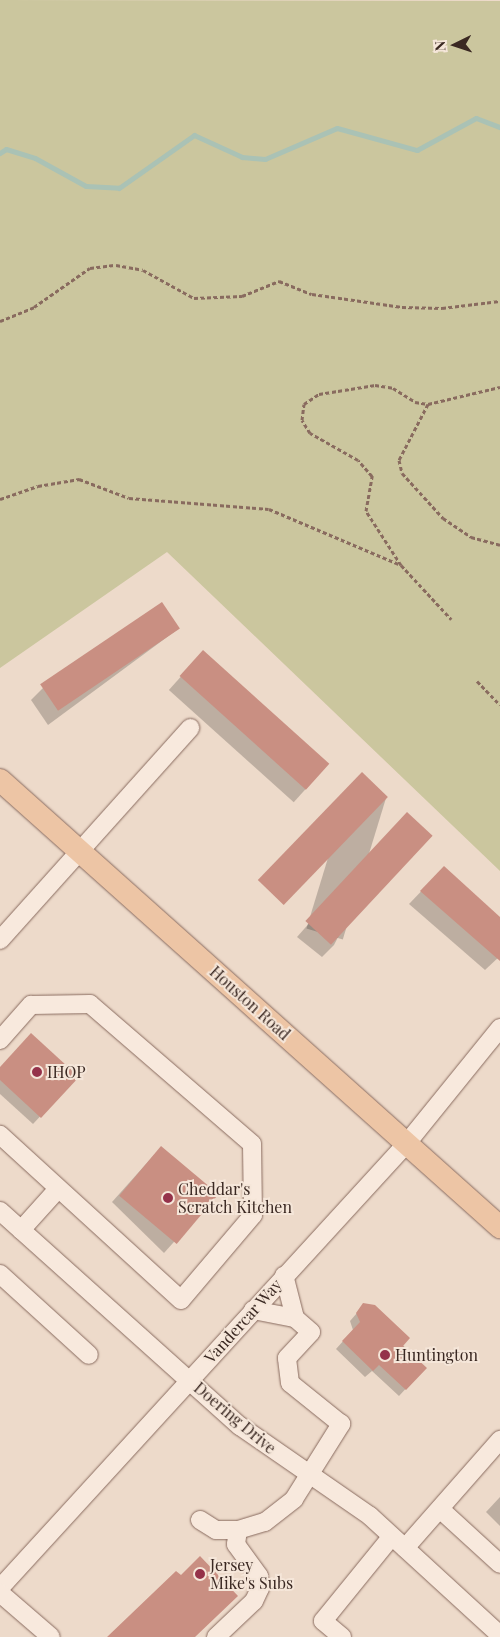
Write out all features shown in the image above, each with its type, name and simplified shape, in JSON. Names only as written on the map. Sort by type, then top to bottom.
[{"type":"main road","name":"Houston Road","points":[[0,780],[500,1227]]},
{"type":"street","points":[[0,940],[190,728]]},
{"type":"street","points":[[0,1040],[31,1005],[90,1004],[252,1144],[253,1215],[181,1300],[58,1190],[0,1134]]},
{"type":"street","name":"Vandercar Way","points":[[0,1588],[284,1275],[407,1143],[500,1028]]},
{"type":"street","points":[[21,1230],[58,1190]]},
{"type":"street","name":"Doering Drive","points":[[0,1211],[262,1443],[309,1473],[399,1542],[494,1634]]},
{"type":"street","points":[[0,1274],[89,1355]]},
{"type":"street","points":[[284,1275],[294,1318]]},
{"type":"street","points":[[200,1520],[216,1530],[238,1530],[265,1522],[294,1499],[341,1424],[290,1383],[287,1358],[311,1332],[294,1318],[253,1310]]},
{"type":"street","points":[[342,1637],[323,1622],[399,1542],[440,1510],[500,1440]]},
{"type":"street","points":[[440,1510],[500,1564]]},
{"type":"street","points":[[216,1637],[254,1601],[260,1588],[259,1576],[236,1544],[238,1530]]},
{"type":"street","points":[[0,1593],[51,1637]]},
{"type":"path","points":[[0,321],[34,307],[90,268],[116,265],[143,270],[194,298],[242,296],[279,281],[312,294],[402,307],[442,308],[500,301]]},
{"type":"path","points":[[451,619],[401,565],[366,511],[372,476],[358,460],[310,432],[302,420],[304,404],[319,394],[376,385],[393,388],[415,402],[428,404],[500,387]]},
{"type":"path","points":[[428,404],[400,460],[402,473],[443,518],[471,536],[500,545]]},
{"type":"path","points":[[0,499],[38,486],[79,479],[129,498],[269,509],[401,565]]},
{"type":"path","points":[[477,681],[500,705]]},
{"type":"shaded area","points":[[0,0],[500,1],[500,871],[167,552],[0,668]]},
{"type":"building","points":[[162,602],[180,629],[58,711],[40,684]]},
{"type":"building","points":[[203,650],[329,764],[306,790],[180,676]]},
{"type":"building","points":[[362,772],[388,797],[284,905],[258,880]]},
{"type":"building","points":[[407,812],[433,836],[331,945],[305,921]]},
{"type":"building","points":[[444,866],[500,917],[500,961],[420,891]]},
{"type":"building","name":"IHOP","points":[[31,1033],[79,1077],[41,1118],[0,1080],[0,1067]]},
{"type":"building","name":"Cheddar's Scratch Kitchen","points":[[161,1146],[218,1194],[177,1244],[119,1196]]},
{"type":"building","name":"Huntington","points":[[363,1303],[375,1305],[410,1338],[403,1346],[427,1368],[406,1390],[379,1365],[373,1371],[342,1341],[360,1322],[356,1313]]},
{"type":"building","points":[[200,1556],[238,1596],[195,1637],[107,1637],[176,1571],[181,1575]]},
{"type":"waterway","points":[[0,153],[6,149],[35,158],[86,186],[119,188],[194,135],[242,157],[265,159],[337,128],[417,150],[476,118],[500,127]]},
{"type":"place","name":"IHOP","points":[[37,1072]]},
{"type":"place","name":"Cheddar's Scratch Kitchen","points":[[168,1198]]},
{"type":"place","name":"Huntington","points":[[385,1355]]},
{"type":"place","name":"Jersey Mike's Subs","points":[[200,1574]]}]
